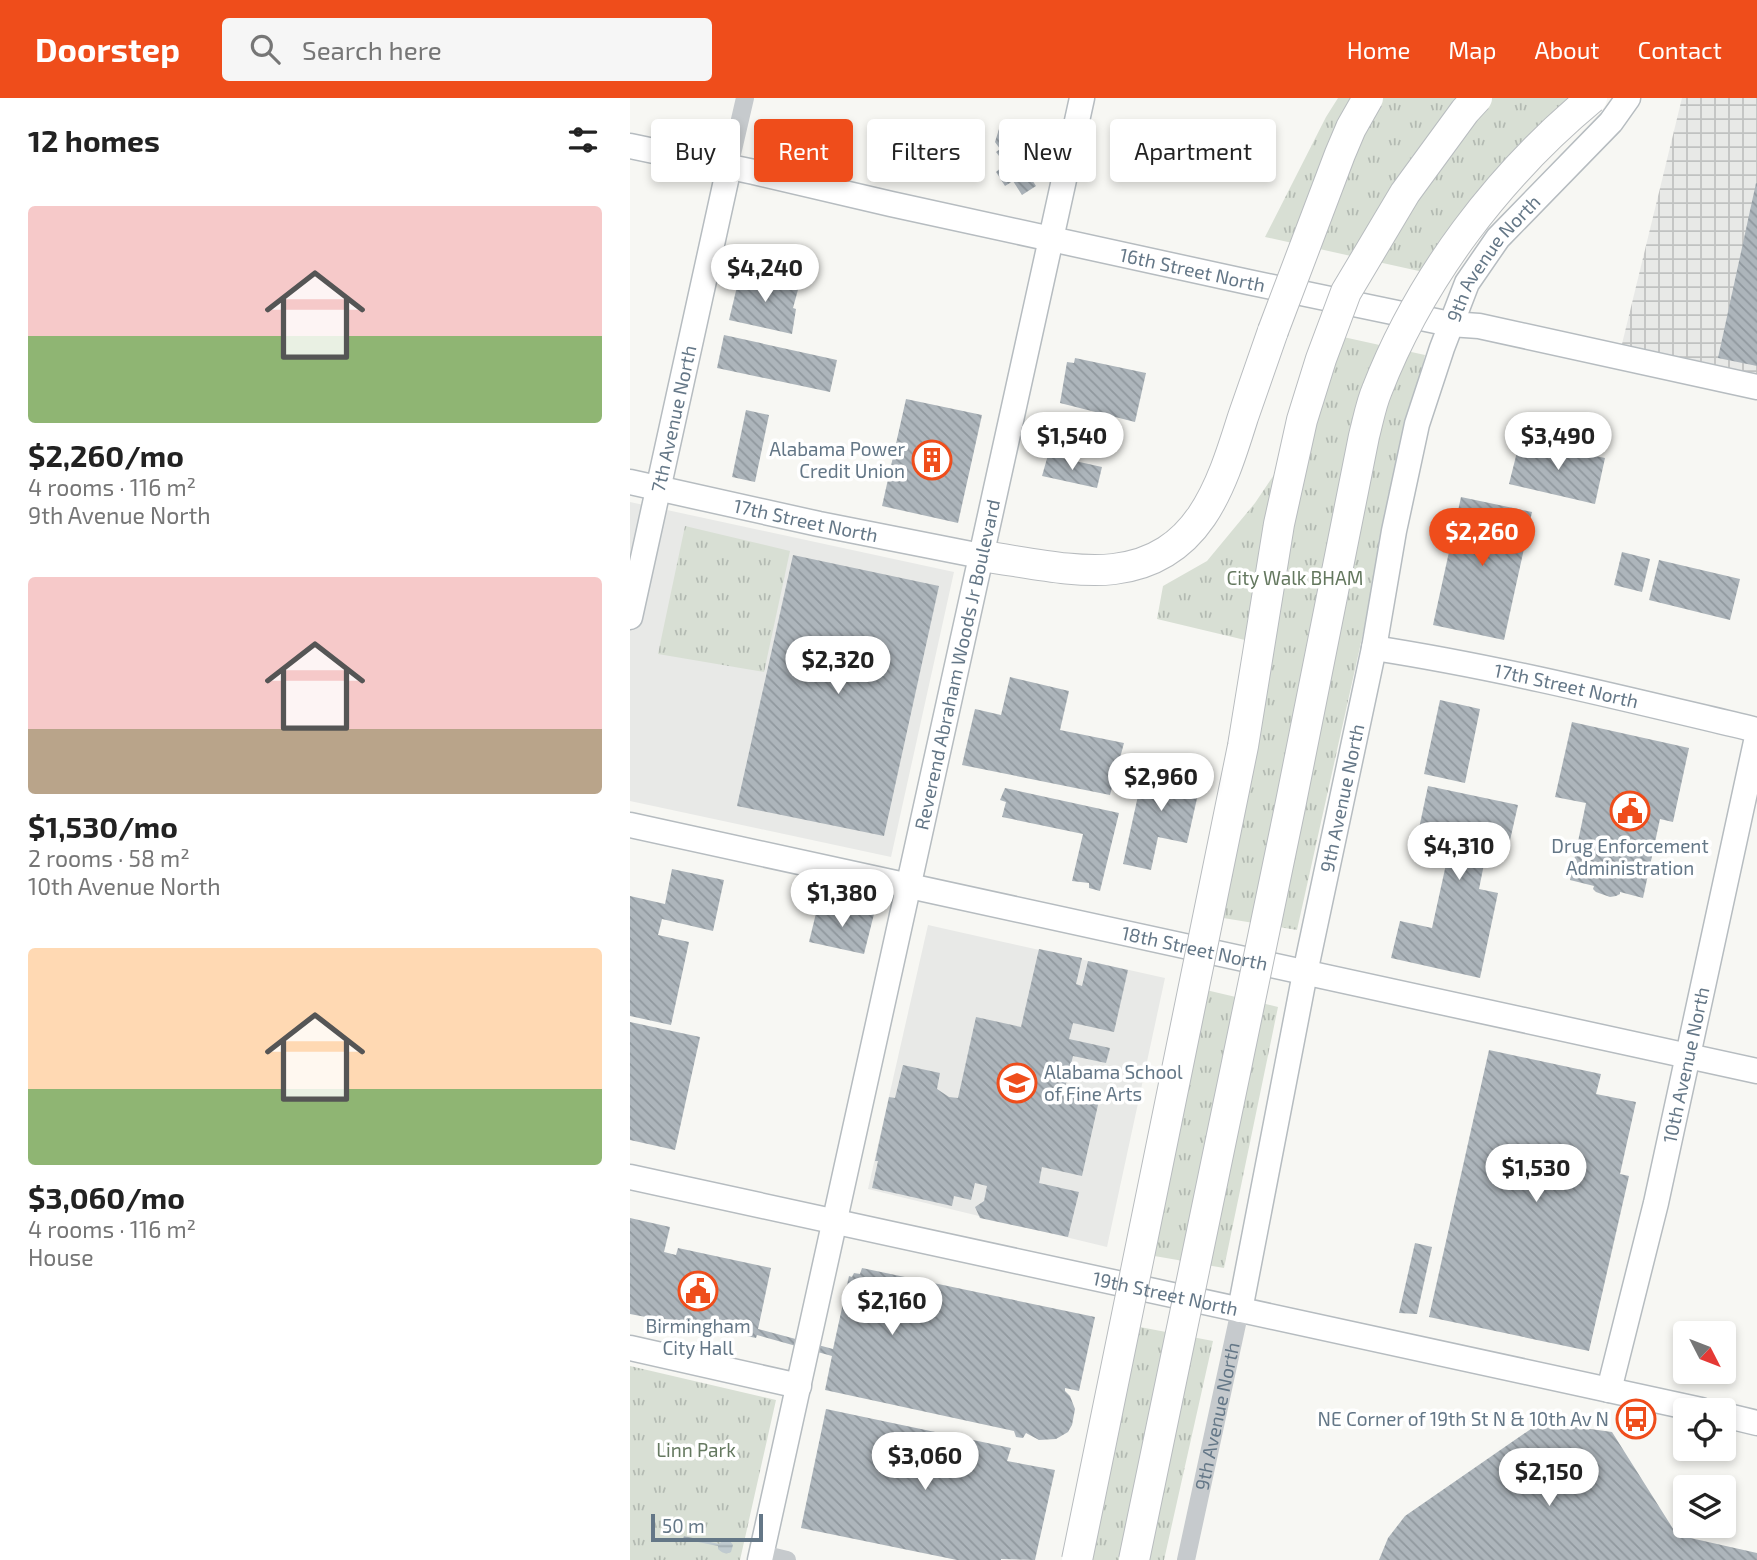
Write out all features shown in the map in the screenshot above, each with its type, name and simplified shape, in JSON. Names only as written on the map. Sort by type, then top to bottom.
[{"type":"highway","points":[[981,556],[1089,570],[1114,569],[1136,565],[1162,555],[1186,537],[1205,514],[1227,467],[1273,331],[1340,155],[1368,98]]},
{"type":"highway","points":[[1077,1560],[1243,746],[1279,524],[1302,420],[1346,292],[1405,193],[1477,98]]},
{"type":"highway","points":[[1134,1560],[1293,794],[1364,436],[1376,391],[1413,311],[1460,239],[1521,163],[1592,98]]},
{"type":"street","name":"7th Avenue North","points":[[740,120],[745,98]]},
{"type":"street","name":"Reverend Abraham Woods Jr Boulevard","points":[[761,1557],[1082,98]]},
{"type":"street","name":"9th Avenue North","points":[[1186,1560],[1240,1310],[1305,973],[1374,648],[1394,531],[1417,424],[1450,324],[1467,283],[1498,238],[1611,122],[1628,98]]},
{"type":"street","name":"16th Street North","points":[[630,146],[651,150]]},
{"type":"street","name":"16th Street North","points":[[740,169],[1248,282],[1450,324],[1479,327],[1757,387]]},
{"type":"street","name":"7th Avenue North","points":[[630,617],[726,182]]},
{"type":"street","name":"17th Street North","points":[[630,482],[981,556]]},
{"type":"street","name":"17th Street North","points":[[1374,648],[1553,683],[1757,730]]},
{"type":"street","name":"10th Avenue North","points":[[1609,1390],[1656,1203],[1757,737]]},
{"type":"street","name":"18th Street North","points":[[630,825],[1757,1071]]},
{"type":"street","name":"19th Street North","points":[[630,1177],[1673,1404]]},
{"type":"street","points":[[630,1348],[799,1386]]},
{"type":"street","points":[[1736,1418],[1757,1423]]},
{"type":"street","points":[[761,1557],[787,1560]]},
{"type":"shaded area","points":[[1682,98],[1757,98],[1757,374],[1622,344]]},
{"type":"shaded area","points":[[630,502],[954,572],[891,857],[630,801]]},
{"type":"shaded area","name":"Alabama School of Fine Arts","points":[[928,925],[1165,978],[1107,1247],[868,1189]]},
{"type":"shaded area","points":[[684,1536],[719,1544],[724,1539],[733,1545],[731,1552],[726,1553],[718,1549],[718,1546],[683,1539]]},
{"type":"green space","points":[[1338,98],[1602,98],[1524,179],[1446,277],[1265,237]]},
{"type":"green space","name":"City Walk BHAM","points":[[1316,331],[1425,355],[1297,930],[1199,914],[1245,640],[1157,619],[1163,586],[1207,561],[1255,503],[1282,463]]},
{"type":"green space","points":[[685,526],[790,551],[764,672],[658,654]]},
{"type":"green space","points":[[1189,986],[1278,1007],[1224,1268],[1137,1253]]},
{"type":"green space","points":[[1119,1323],[1213,1341],[1164,1560],[1067,1560]]},
{"type":"green space","name":"Linn Park","points":[[630,1366],[776,1400],[740,1560],[630,1560]]},
{"type":"building","points":[[999,129],[999,148],[995,142]]},
{"type":"building","points":[[1014,182],[1033,182],[1036,186],[1022,195]]},
{"type":"building","points":[[1757,183],[1757,366],[1718,358]]},
{"type":"building","points":[[740,274],[799,286],[793,308],[796,309],[792,334],[729,320]]},
{"type":"building","points":[[724,335],[837,360],[830,392],[717,368]]},
{"type":"building","points":[[1075,358],[1146,373],[1135,422],[1060,403],[1067,362],[1074,363]]},
{"type":"building","name":"Alabama Power Credit Union","points":[[906,399],[982,415],[958,523],[882,506]]},
{"type":"building","points":[[746,410],[769,415],[755,482],[732,477]]},
{"type":"building","points":[[1520,440],[1605,458],[1595,504],[1509,484]]},
{"type":"building","points":[[1048,455],[1102,467],[1097,488],[1042,476]]},
{"type":"building","points":[[1461,497],[1532,512],[1504,640],[1433,625]]},
{"type":"building","points":[[1622,552],[1650,559],[1642,592],[1614,585]]},
{"type":"building","points":[[793,555],[939,586],[884,836],[737,806]]},
{"type":"building","points":[[1659,560],[1740,579],[1730,620],[1649,600]]},
{"type":"building","points":[[1010,677],[1069,691],[1060,730],[1124,743],[1110,795],[962,765],[975,709],[1001,715]]},
{"type":"building","points":[[1440,700],[1480,709],[1465,783],[1424,774]]},
{"type":"building","name":"Drug Enforcement Administration","points":[[1572,722],[1689,748],[1673,822],[1660,819],[1643,898],[1620,892],[1610,897],[1596,892],[1594,886],[1570,880],[1586,803],[1555,797]]},
{"type":"building","points":[[1145,764],[1202,776],[1187,843],[1158,837],[1151,870],[1123,864]]},
{"type":"building","points":[[1428,786],[1518,805],[1506,858],[1486,854],[1479,889],[1498,893],[1480,978],[1391,958],[1400,921],[1432,928],[1450,846],[1417,838]]},
{"type":"building","points":[[1005,788],[1119,813],[1100,891],[1089,888],[1089,883],[1072,881],[1083,834],[1002,817],[1006,802],[1000,800]]},
{"type":"building","points":[[672,869],[724,880],[713,931],[662,919],[658,935],[689,942],[671,1025],[630,1016],[630,896],[665,904]]},
{"type":"building","points":[[818,905],[874,914],[864,954],[809,942]]},
{"type":"building","points":[[1039,949],[1082,958],[1076,984],[1082,986],[1088,961],[1128,970],[1114,1032],[1073,1023],[1069,1039],[1110,1048],[1106,1063],[1073,1056],[1065,1088],[1100,1096],[1082,1176],[1042,1167],[1039,1183],[1079,1192],[1068,1237],[980,1218],[975,1207],[984,1201],[987,1186],[975,1183],[971,1200],[954,1196],[952,1206],[872,1188],[889,1097],[895,1098],[903,1065],[940,1073],[937,1089],[949,1097],[958,1098],[976,1017],[1021,1027]]},
{"type":"building","points":[[630,1022],[700,1037],[675,1150],[630,1140]]},
{"type":"building","points":[[1489,1050],[1601,1074],[1596,1094],[1636,1102],[1620,1174],[1629,1176],[1589,1351],[1429,1317]]},
{"type":"building","points":[[630,1218],[670,1227],[664,1252],[676,1255],[678,1248],[771,1268],[758,1329],[833,1349],[849,1276],[860,1274],[862,1268],[1095,1317],[1079,1391],[1065,1388],[1075,1409],[1072,1425],[1068,1432],[1056,1439],[1039,1440],[1026,1433],[1023,1438],[1016,1437],[1014,1431],[825,1390],[832,1356],[757,1335],[756,1338],[630,1314]]},
{"type":"building","points":[[1415,1243],[1432,1247],[1417,1314],[1399,1313]]},
{"type":"building","points":[[826,1409],[1011,1448],[1007,1461],[1055,1470],[1035,1560],[957,1560],[801,1528]]},
{"type":"building","points":[[1541,1422],[1612,1432],[1673,1529],[1673,1538],[1690,1538],[1757,1553],[1757,1560],[1379,1560],[1388,1538],[1405,1516]]},
{"type":"place","name":"Alabama Power Credit Union","points":[[932,460]]},
{"type":"place","name":"Drug Enforcement Administration","points":[[1630,811]]},
{"type":"place","name":"Alabama School of Fine Arts","points":[[1017,1083]]},
{"type":"place","name":"Birmingham City Hall","points":[[698,1291]]},
{"type":"place","name":"NE Corner of 19th St N & 10th Av N","points":[[1636,1419]]}]
